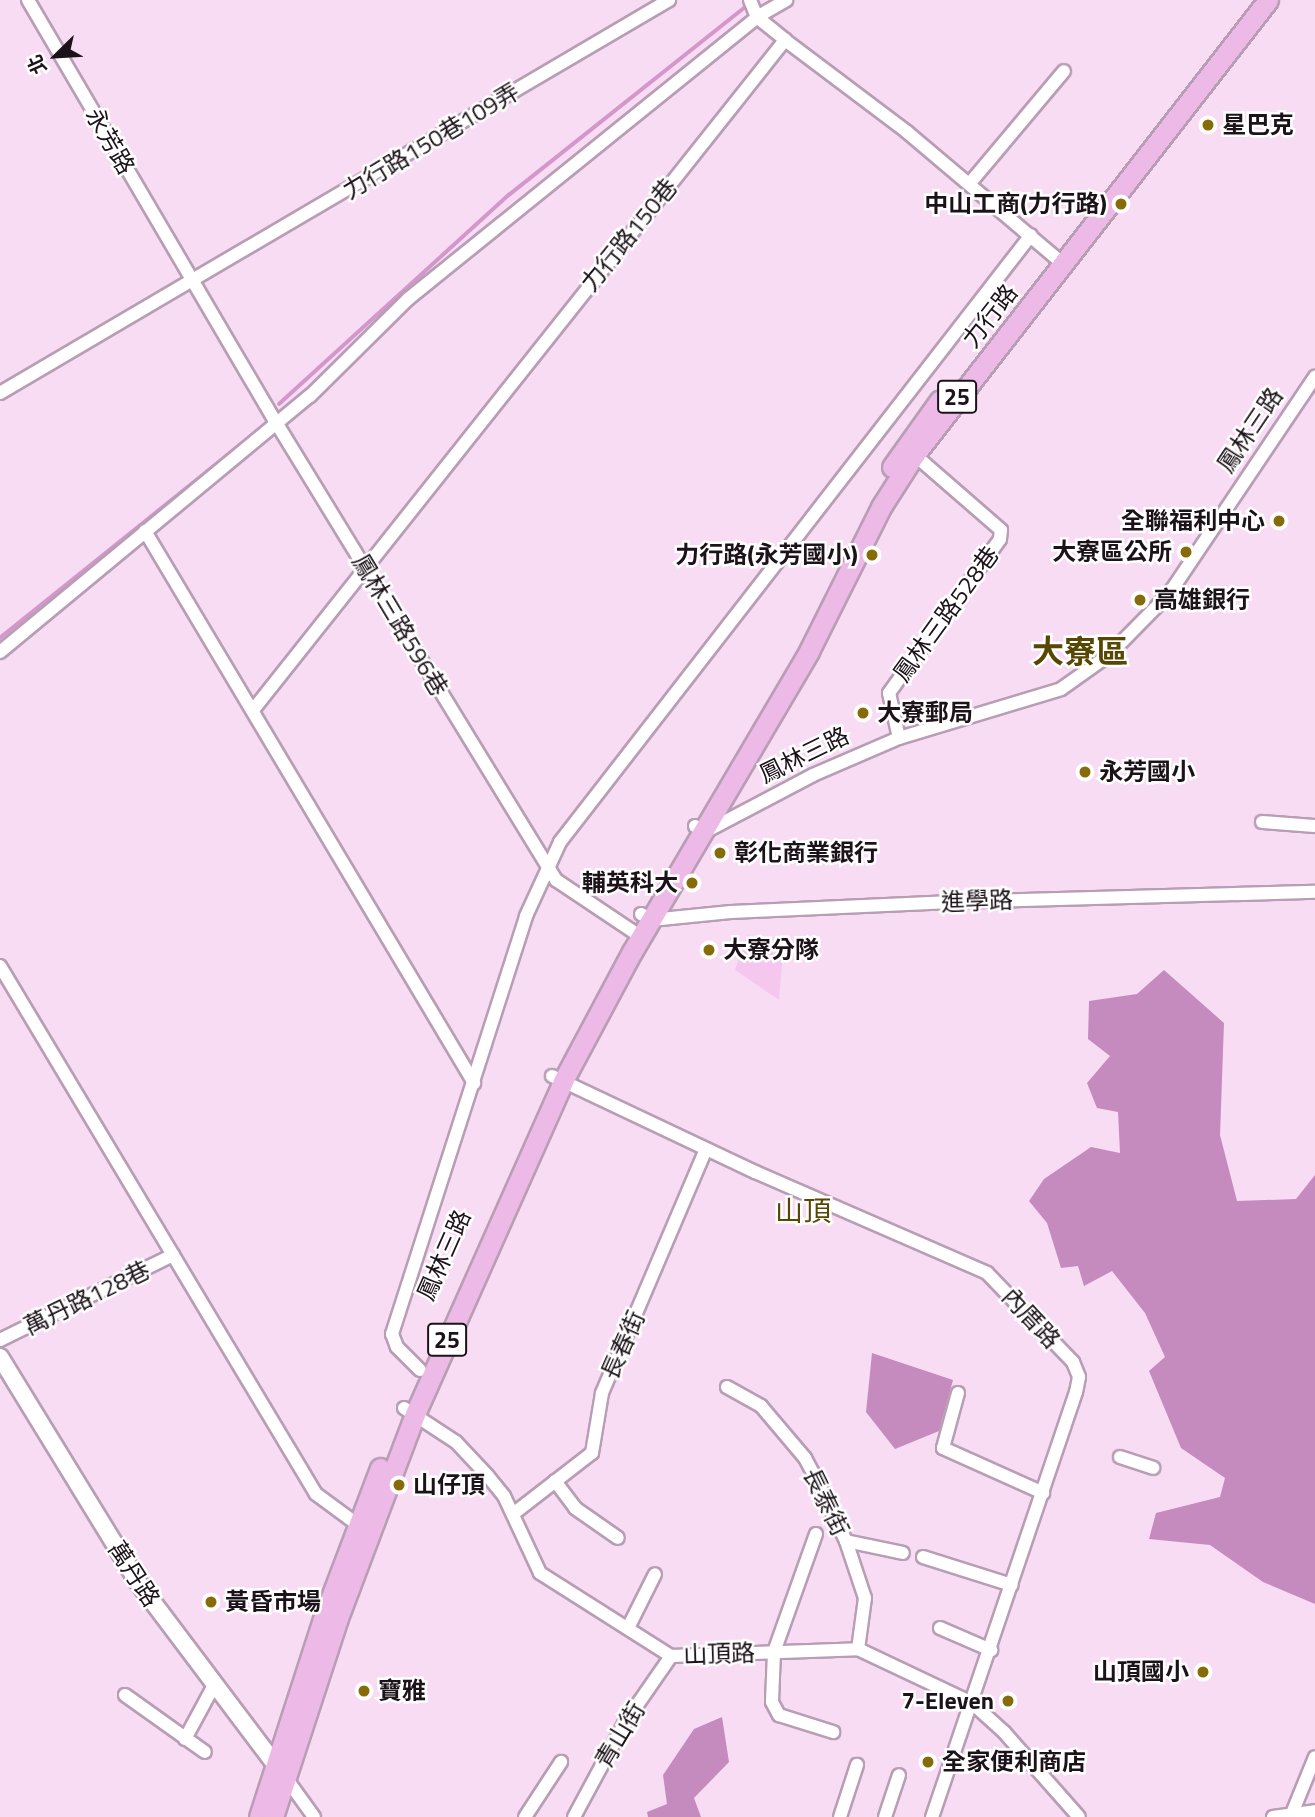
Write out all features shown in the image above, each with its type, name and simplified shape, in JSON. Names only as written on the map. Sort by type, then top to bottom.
[{"type":"main road","name":"力行路","points":[[700,829],[909,450],[1253,0]]},
{"type":"main road","name":"力行路","points":[[1057,259],[1268,0]]},
{"type":"main road","name":"鳳林三路","points":[[259,1817],[281,1772],[338,1618],[410,1411],[419,1370],[557,1079],[641,926],[700,829]]},
{"type":"main road","name":"鳳林三路","points":[[273,1817],[281,1772],[358,1524],[557,1079]]},
{"type":"street","name":"永芳路","points":[[27,0],[193,281]]},
{"type":"street","name":"力行路150巷109弄","points":[[0,393],[669,0]]},
{"type":"street","points":[[750,0],[757,17],[970,183],[1057,259]]},
{"type":"street","points":[[0,652],[277,424],[408,299],[757,17],[787,0]]},
{"type":"street","name":"力行路150巷","points":[[253,710],[364,566],[785,40]]},
{"type":"street","points":[[970,183],[1064,71]]},
{"type":"street","points":[[419,1370],[397,1347],[392,1334],[526,916],[560,842],[1031,235]]},
{"type":"street","name":"鳳林三路596巷","points":[[193,281],[277,424],[556,880],[641,926]]},
{"type":"street","name":"鳳林三路","points":[[700,829],[813,775],[900,738],[1060,689],[1109,654],[1169,594],[1315,377]]},
{"type":"street","name":"鳳林三路528巷","points":[[900,738],[889,693],[1000,539],[1001,530],[909,450]]},
{"type":"street","points":[[145,531],[474,1083]]},
{"type":"street","points":[[1262,822],[1315,826]]},
{"type":"street","name":"進學路","points":[[641,926],[731,912],[952,902],[1315,892]]},
{"type":"street","points":[[0,966],[316,1494],[358,1524]]},
{"type":"street","name":"內厝路","points":[[557,1079],[995,1279],[1073,1362],[1079,1377],[991,1650],[932,1817]]},
{"type":"street","name":"長春街","points":[[513,1514],[592,1453],[602,1393],[706,1149]]},
{"type":"street","name":"萬丹路128巷","points":[[0,1340],[173,1255]]},
{"type":"street","name":"萬丹路","points":[[0,1357],[137,1581],[213,1687],[281,1772]]},
{"type":"street","name":"長泰街","points":[[727,1387],[761,1406],[805,1458],[846,1541],[865,1598],[858,1649]]},
{"type":"street","points":[[958,1393],[943,1448],[1043,1493]]},
{"type":"street","name":"山頂路","points":[[410,1411],[456,1442],[504,1496],[540,1573],[671,1656],[858,1649],[972,1703],[1004,1732],[1079,1817]]},
{"type":"street","points":[[1119,1457],[1153,1468]]},
{"type":"street","points":[[555,1481],[575,1508],[618,1538]]},
{"type":"street","points":[[816,1534],[774,1652],[771,1686],[776,1711],[833,1732]]},
{"type":"street","points":[[846,1541],[903,1553]]},
{"type":"street","points":[[923,1557],[1012,1584]]},
{"type":"street","points":[[628,1628],[655,1574]]},
{"type":"street","points":[[940,1628],[991,1650]]},
{"type":"street","name":"青山街","points":[[574,1817],[624,1724],[671,1656]]},
{"type":"street","points":[[185,1740],[213,1687]]},
{"type":"street","points":[[125,1695],[205,1752]]},
{"type":"street","points":[[1293,1811],[1315,1757]]},
{"type":"street","points":[[525,1817],[561,1762]]},
{"type":"street","points":[[840,1817],[858,1765]]},
{"type":"street","points":[[281,1772],[314,1817]]},
{"type":"street","points":[[885,1817],[899,1775]]},
{"type":"street","points":[[1273,1817],[1293,1811],[1315,1811]]},
{"type":"shaded area","points":[[747,935],[783,952],[779,1000],[735,970]]},
{"type":"shaded area","points":[[1164,970],[1224,1023],[1220,1135],[1237,1201],[1296,1199],[1315,1175],[1315,1604],[1263,1582],[1210,1545],[1149,1539],[1156,1513],[1220,1497],[1225,1478],[1181,1448],[1149,1371],[1165,1357],[1145,1313],[1112,1271],[1084,1286],[1078,1266],[1061,1268],[1047,1223],[1029,1201],[1044,1179],[1091,1147],[1120,1153],[1118,1112],[1097,1108],[1087,1083],[1110,1056],[1088,1039],[1089,1001],[1137,994]]},
{"type":"shaded area","points":[[872,1353],[953,1380],[939,1431],[895,1449],[866,1412]]},
{"type":"shaded area","points":[[722,1717],[729,1762],[694,1798],[701,1817],[648,1817],[647,1812],[667,1804],[663,1775],[694,1729]]},
{"type":"waterway","points":[[279,404],[509,195],[749,4]]},
{"type":"waterway","points":[[0,638],[261,428]]},
{"type":"place","name":"星巴克","points":[[1208,125]]},
{"type":"place","name":"中山工商(力行路)","points":[[1121,204]]},
{"type":"place","name":"全聯福利中心","points":[[1279,521]]},
{"type":"place","name":"大寮區公所","points":[[1186,552]]},
{"type":"place","name":"力行路(永芳國小)","points":[[872,555]]},
{"type":"place","name":"高雄銀行","points":[[1140,600]]},
{"type":"place","name":"大寮郵局","points":[[863,713]]},
{"type":"place","name":"永芳國小","points":[[1085,772]]},
{"type":"place","name":"彰化商業銀行","points":[[720,853]]},
{"type":"place","name":"輔英科大","points":[[692,883]]},
{"type":"place","name":"大寮分隊","points":[[709,950]]},
{"type":"place","name":"山仔頂","points":[[399,1485]]},
{"type":"place","name":"黃昏市場","points":[[211,1602]]},
{"type":"place","name":"山頂國小","points":[[1203,1672]]},
{"type":"place","name":"寶雅","points":[[364,1691]]},
{"type":"place","name":"7-Eleven","points":[[1008,1701]]},
{"type":"place","name":"全家便利商店","points":[[928,1762]]},
{"type":"district","name":"大寮區","points":[[1080,651]]},
{"type":"district","name":"山頂","points":[[803,1211]]}]
